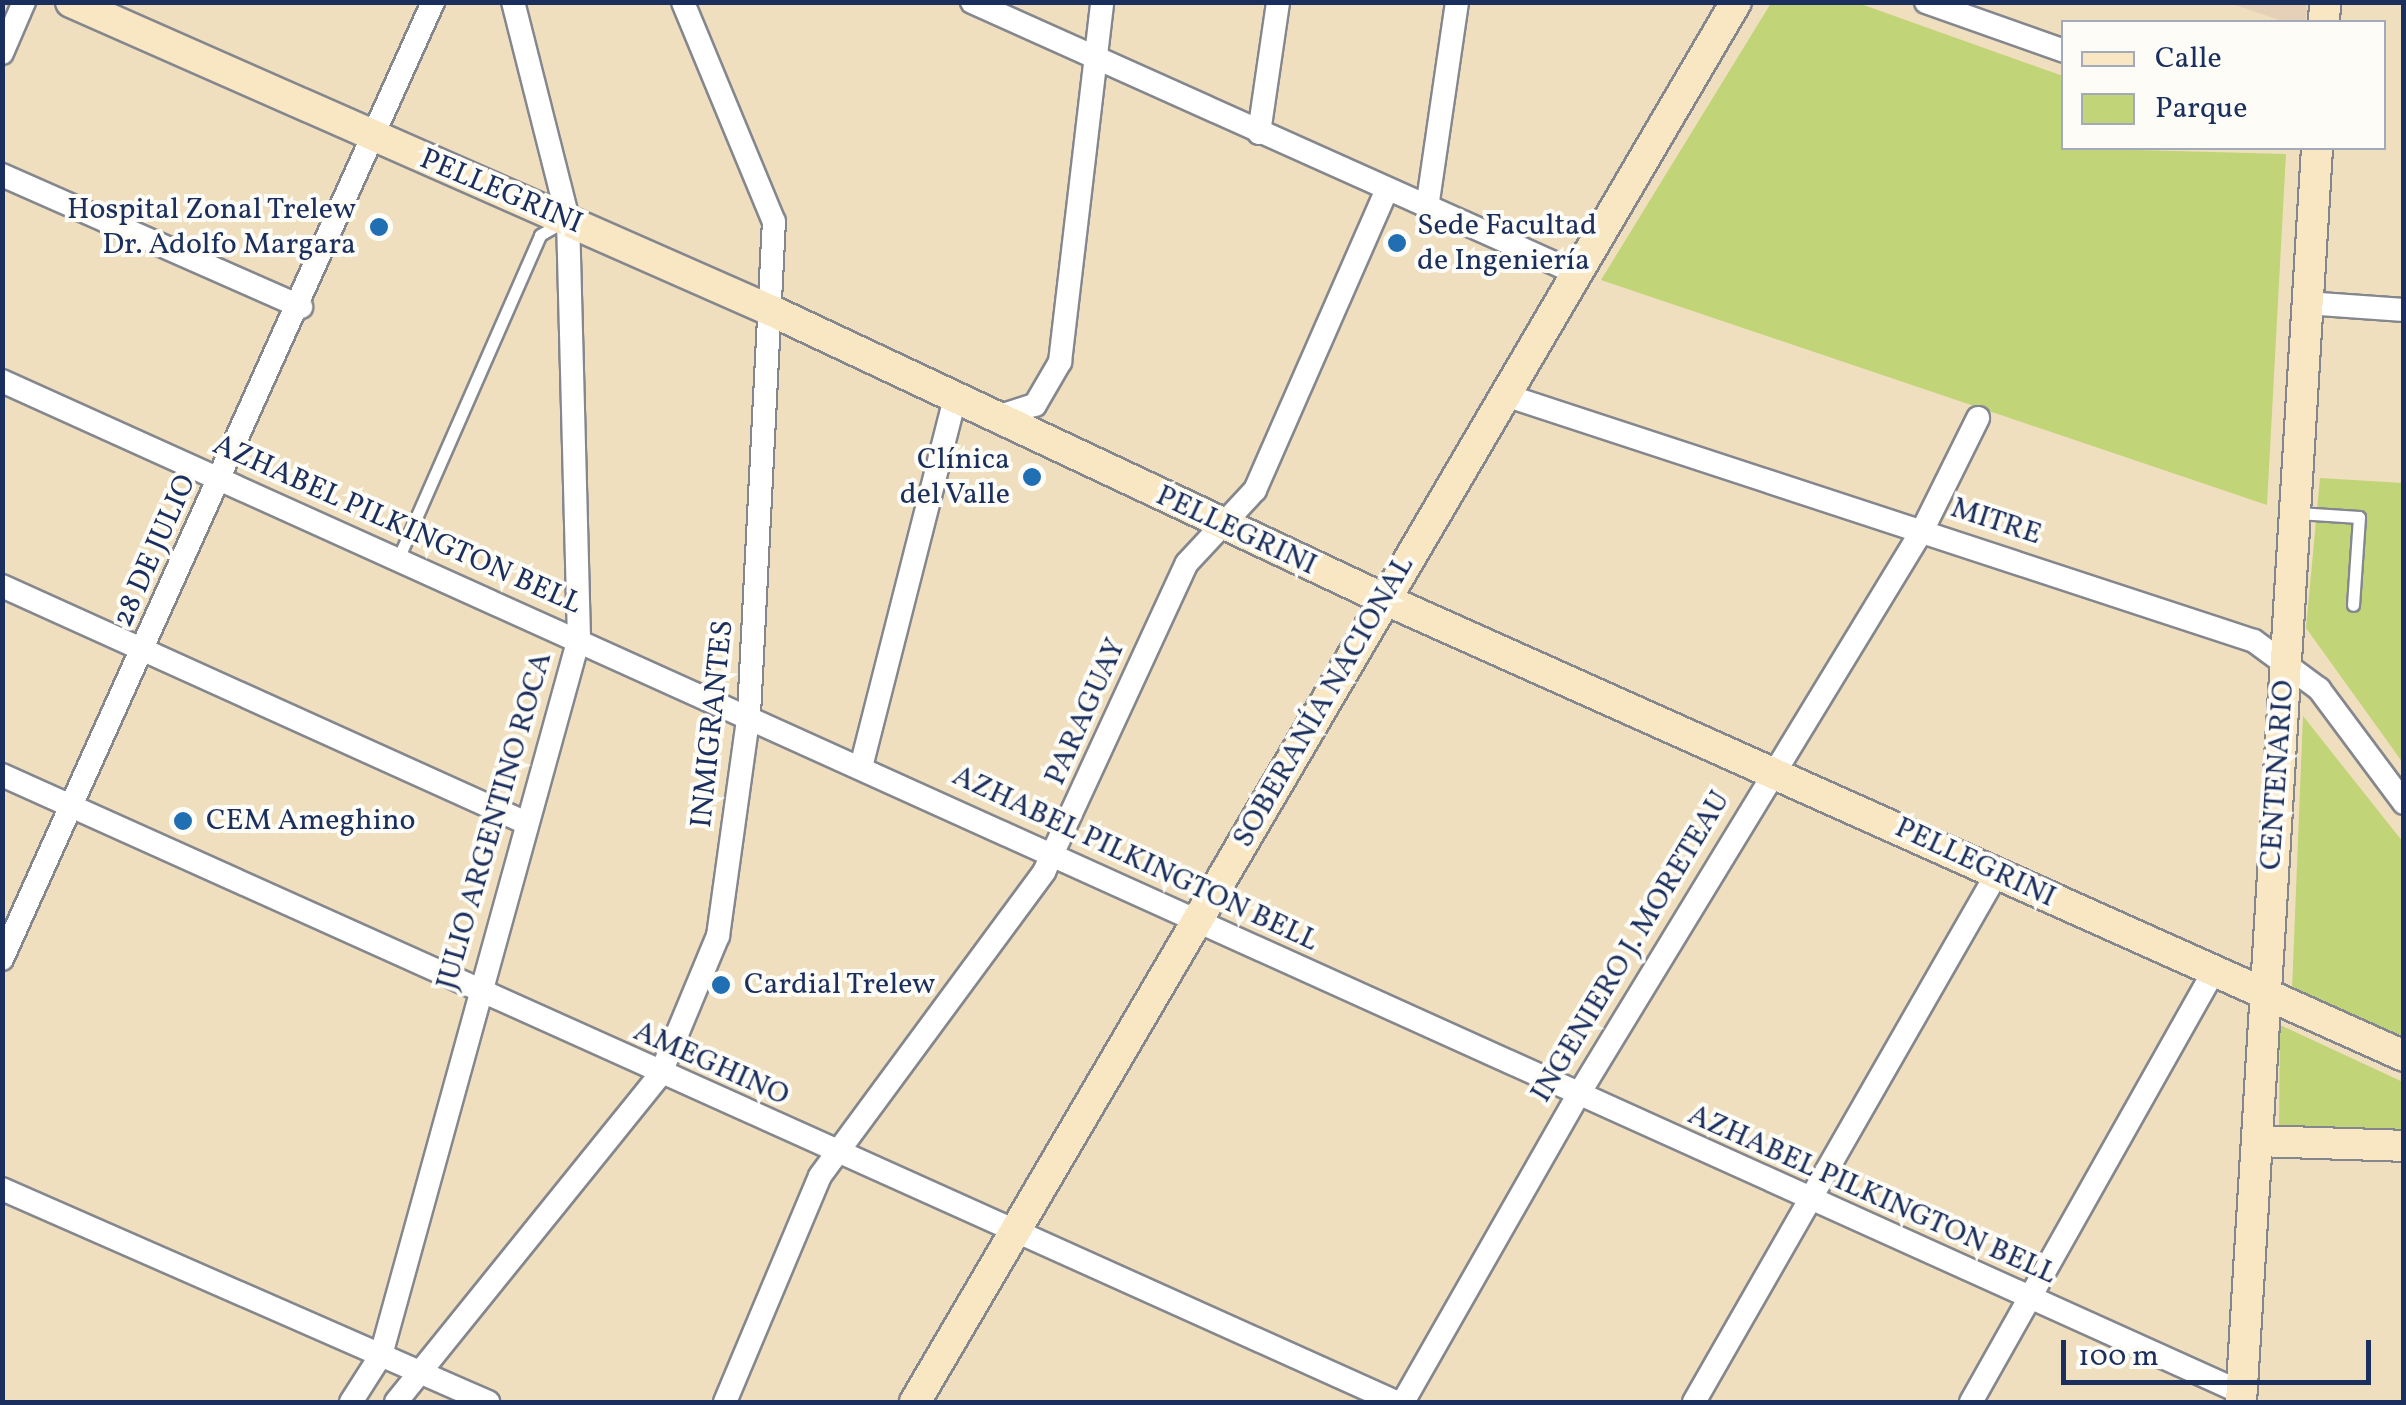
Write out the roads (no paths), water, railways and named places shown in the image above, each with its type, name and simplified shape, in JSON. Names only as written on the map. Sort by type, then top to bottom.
[{"type":"street","points":[[2,53],[24,2]]},
{"type":"street","name":"PELLEGRINI","points":[[70,2],[772,311],[1384,599],[1772,768],[1996,874],[2404,1056]]},
{"type":"street","name":"28 DE JULIO","points":[[2,959],[301,306],[433,2]]},
{"type":"street","name":"JULIO ARGENTINO ROCA","points":[[351,1402],[381,1355],[476,989],[579,638],[568,219],[512,2]]},
{"type":"street","name":"INMIGRANTES","points":[[418,1372],[660,1075],[718,936],[749,714],[772,311],[768,202],[683,2]]},
{"type":"street","points":[[972,2],[1576,273]]},
{"type":"street","points":[[997,418],[1035,405],[1060,362],[1102,2]]},
{"type":"street","points":[[1259,133],[1278,2]]},
{"type":"street","points":[[1426,208],[1457,2]]},
{"type":"street","name":"SOBERANÍA NACIONAL","points":[[914,1402],[1736,2]]},
{"type":"street","points":[[1926,2],[2061,50]]},
{"type":"street","name":"CENTENARIO","points":[[2242,1398],[2263,992],[2317,150]]},
{"type":"street","points":[[2,175],[301,306]]},
{"type":"street","name":"PARAGUAY","points":[[725,1402],[834,1152],[1055,854],[1187,563],[1256,490],[1386,190]]},
{"type":"street","points":[[2306,303],[2404,310]]},
{"type":"street","name":"AZHABEL PILKINGTON BELL","points":[[2,381],[749,714],[2242,1398]]},
{"type":"street","name":"MITRE","points":[[1505,396],[2215,625],[2286,660],[2319,689],[2404,803]]},
{"type":"street","points":[[861,766],[955,398]]},
{"type":"street","name":"INGENIERO J. MORETEAU","points":[[1400,1402],[1576,1096],[1772,768],[1923,530],[1978,418]]},
{"type":"street","points":[[2,586],[524,822]]},
{"type":"street","name":"AMEGHINO","points":[[2,776],[1013,1234],[1400,1402]]},
{"type":"street","points":[[1694,1402],[1996,874]]},
{"type":"street","points":[[1972,1402],[2214,970]]},
{"type":"street","points":[[2256,1141],[2404,1146]]},
{"type":"street","points":[[2,1189],[488,1402]]},
{"type":"street","points":[[396,1402],[418,1372]]},
{"type":"lane","points":[[398,558],[540,235],[568,219]]},
{"type":"lane","points":[[2294,513],[2359,517],[2353,605]]},
{"type":"place","name":"Hospital Zonal Trelew Dr. Adolfo Margara","points":[[379,227]]},
{"type":"place","name":"Sede Facultad de Ingeniería","points":[[1397,243]]},
{"type":"place","name":"Clínica del Valle","points":[[1032,477]]},
{"type":"place","name":"CEM Ameghino","points":[[183,821]]},
{"type":"place","name":"Cardial Trelew","points":[[721,985]]}]
